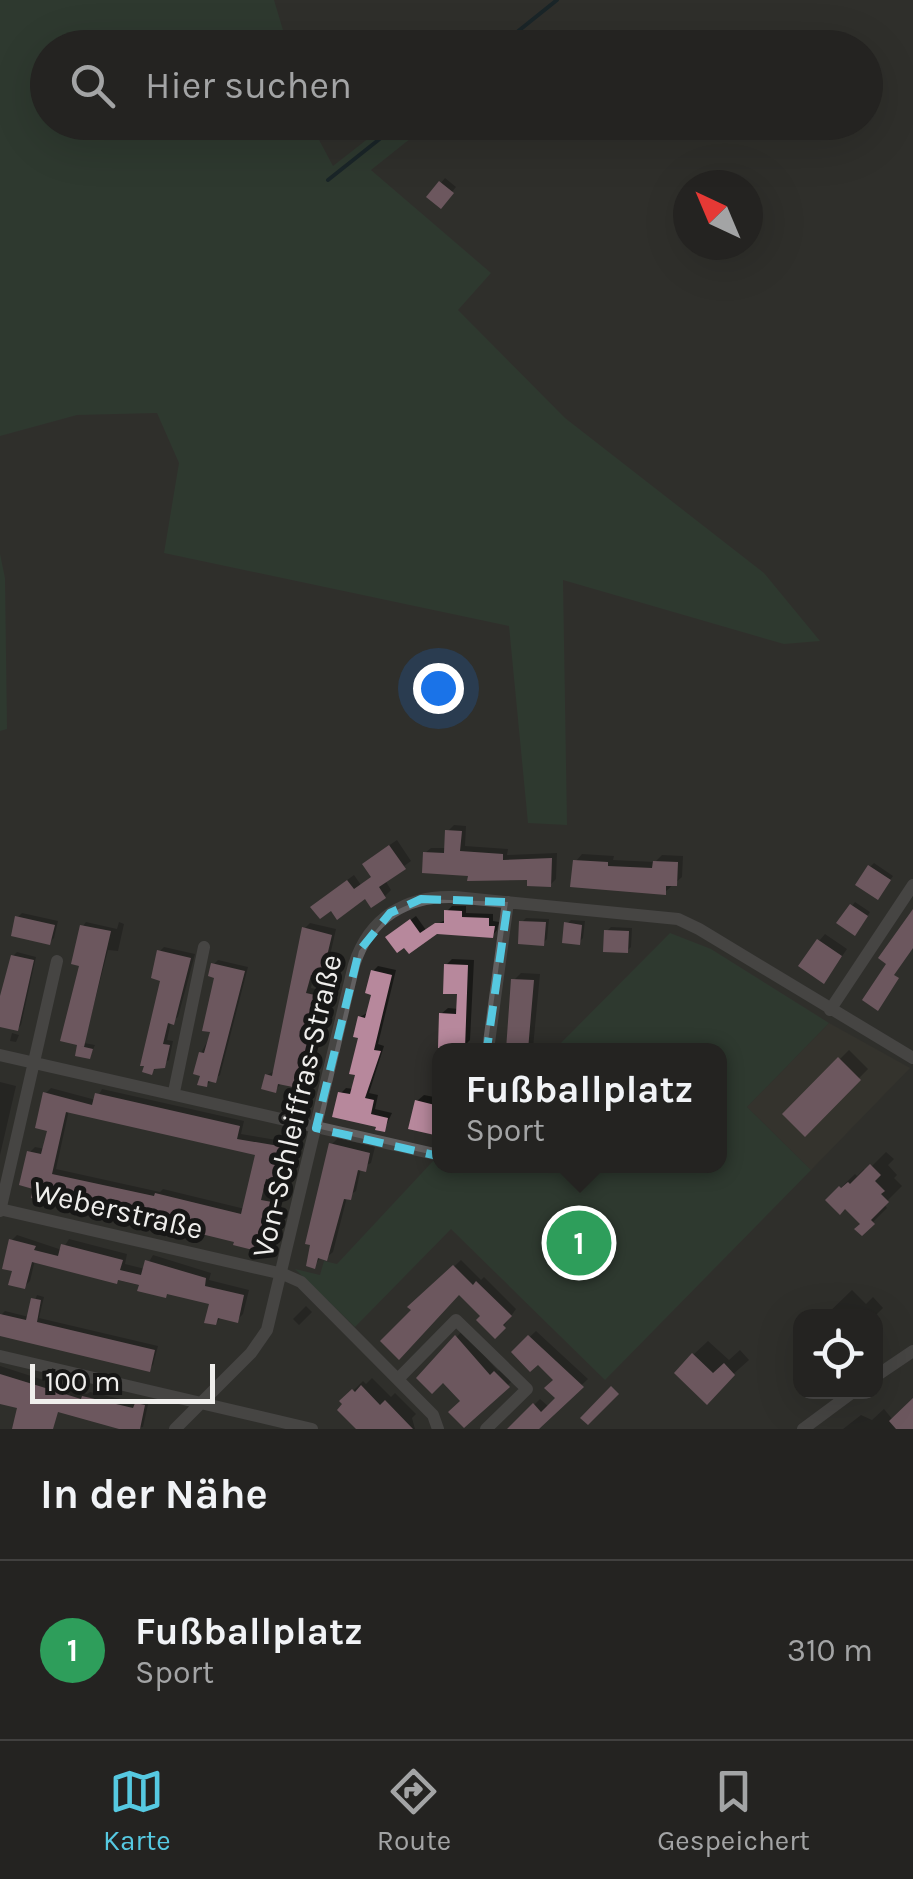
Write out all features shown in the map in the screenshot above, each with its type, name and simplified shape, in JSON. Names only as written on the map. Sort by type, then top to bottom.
[{"type":"street","points":[[830,1010],[913,885]]},
{"type":"street","name":"Von-Schleiffras-Straße","points":[[175,1429],[260,1342],[272,1319],[354,966],[366,937],[404,904],[437,896],[678,919],[913,1058]]},
{"type":"street","points":[[489,1043],[508,902]]},
{"type":"street","points":[[174,1092],[204,947]]},
{"type":"street","points":[[0,1210],[57,961]]},
{"type":"street","points":[[0,1055],[432,1153]]},
{"type":"street","name":"Weberstraße","points":[[0,1210],[283,1274]]},
{"type":"street","points":[[283,1274],[301,1282],[434,1415],[438,1429]]},
{"type":"street","points":[[398,1380],[456,1320],[527,1389],[486,1429]]},
{"type":"street","points":[[883,1371],[913,1351]]},
{"type":"street","points":[[0,1356],[312,1429]]},
{"type":"street","points":[[803,1429],[844,1399]]},
{"type":"highlighted area","points":[[421,899],[508,902],[477,1118],[438,1156],[316,1128],[359,951],[390,913]]},
{"type":"shaded area","points":[[829,1023],[910,1068],[811,1170],[747,1107]]},
{"type":"green space","points":[[0,0],[274,0],[283,30],[30,30],[30,140],[319,140],[333,166],[366,140],[409,140],[371,170],[491,273],[458,310],[565,418],[764,573],[820,641],[784,644],[563,580],[567,825],[528,823],[509,626],[164,553],[179,463],[157,413],[77,415],[0,436]]},
{"type":"green space","points":[[0,554],[5,578],[7,729],[0,731]]},
{"type":"green space","points":[[670,933],[711,949],[829,1023],[747,1107],[811,1170],[605,1380],[451,1229],[355,1327],[295,1269],[320,1275],[324,1261],[337,1264],[432,1162],[432,1173],[727,1173],[727,1043],[561,1043]]},
{"type":"building","points":[[439,181],[454,193],[441,209],[426,197]]},
{"type":"building","points":[[445,830],[462,831],[460,851],[503,854],[503,860],[552,858],[551,887],[527,886],[527,880],[467,881],[468,876],[422,873],[423,852],[444,853]]},
{"type":"building","points":[[389,845],[406,869],[379,887],[386,898],[371,908],[365,899],[337,920],[331,911],[320,919],[310,907],[347,880],[354,889],[371,877],[362,864]]},
{"type":"building","points":[[573,860],[652,868],[653,861],[678,862],[677,886],[666,886],[666,895],[570,887]]},
{"type":"building","points":[[868,865],[891,880],[878,900],[855,885]]},
{"type":"building","points":[[850,904],[868,916],[855,936],[836,923]]},
{"type":"building","points":[[913,909],[913,948],[894,975],[899,978],[878,1011],[862,1000],[886,964],[878,958]]},
{"type":"building","points":[[444,910],[462,911],[462,917],[489,918],[489,926],[495,926],[493,938],[437,934],[409,954],[404,948],[397,953],[385,937],[410,919],[420,933],[435,923],[444,923]]},
{"type":"building","points":[[15,916],[55,925],[50,945],[11,936]]},
{"type":"building","points":[[519,921],[546,922],[544,946],[518,944]]},
{"type":"building","points":[[564,922],[582,925],[580,945],[562,943]]},
{"type":"building","points":[[80,925],[111,931],[84,1047],[93,1049],[90,1059],[75,1056],[77,1045],[60,1041],[79,966],[71,964]]},
{"type":"building","points":[[302,927],[332,935],[322,977],[311,975],[306,993],[319,996],[298,1088],[278,1084],[276,1093],[261,1089],[265,1074],[272,1076]]},
{"type":"building","points":[[604,930],[629,931],[628,953],[603,952]]},
{"type":"building","points":[[817,939],[842,956],[824,984],[798,966]]},
{"type":"building","points":[[157,950],[191,958],[174,1025],[168,1023],[163,1044],[170,1045],[165,1068],[154,1069],[152,1075],[142,1072],[144,1066],[140,1066],[160,981],[151,978]]},
{"type":"building","points":[[11,955],[34,960],[18,1031],[0,1027],[0,996]]},
{"type":"building","points":[[211,963],[245,971],[216,1083],[208,1081],[207,1087],[197,1085],[200,1076],[193,1074],[210,1032],[202,1031],[214,978],[208,976]]},
{"type":"building","points":[[444,964],[468,965],[465,1043],[438,1043],[439,1013],[456,1014],[457,994],[443,994]]},
{"type":"building","points":[[371,970],[392,975],[374,1050],[381,1051],[365,1098],[374,1100],[371,1114],[388,1118],[385,1132],[332,1117],[338,1092],[350,1094],[355,1075],[349,1074],[358,1038],[353,1037],[358,1016],[365,1018],[371,995],[365,993]]},
{"type":"building","points":[[511,979],[534,980],[529,1043],[506,1043]]},
{"type":"building","points":[[838,1057],[861,1080],[805,1137],[782,1114]]},
{"type":"building","points":[[43,1092],[92,1105],[95,1093],[240,1126],[237,1139],[285,1147],[277,1182],[266,1179],[261,1200],[272,1202],[264,1238],[256,1236],[253,1250],[83,1205],[31,1198],[33,1189],[19,1185],[27,1151],[41,1154],[47,1131],[35,1128]],"holes":[[[66,1112],[255,1155],[241,1214],[52,1174]]]},
{"type":"building","points":[[415,1100],[432,1104],[432,1134],[408,1129]]},
{"type":"building","points":[[329,1143],[370,1153],[366,1172],[358,1170],[351,1200],[344,1199],[327,1261],[318,1258],[315,1269],[306,1266],[310,1245],[305,1244]]},
{"type":"building","points":[[870,1164],[881,1175],[875,1181],[889,1202],[862,1236],[854,1229],[860,1224],[845,1209],[840,1215],[825,1200],[839,1186],[850,1184]]},
{"type":"building","points":[[9,1239],[58,1256],[61,1244],[123,1260],[120,1270],[141,1275],[145,1260],[206,1278],[205,1286],[244,1295],[238,1323],[218,1318],[216,1325],[204,1323],[209,1304],[167,1294],[166,1298],[137,1291],[139,1285],[118,1280],[117,1284],[32,1262],[25,1289],[8,1285],[12,1271],[2,1269]]},
{"type":"building","points":[[453,1265],[512,1316],[503,1325],[506,1328],[495,1339],[459,1295],[399,1360],[380,1341],[411,1310],[407,1307]]},
{"type":"building","points":[[31,1298],[41,1300],[37,1322],[155,1350],[150,1372],[0,1336],[0,1314],[26,1320]]},
{"type":"building","points":[[455,1335],[490,1375],[494,1371],[510,1387],[464,1428],[448,1412],[460,1401],[443,1383],[432,1394],[416,1378]]},
{"type":"building","points":[[528,1335],[584,1387],[539,1429],[507,1429],[533,1403],[541,1412],[555,1398],[544,1388],[553,1380],[538,1365],[530,1372],[511,1352]]},
{"type":"building","points":[[692,1353],[713,1373],[724,1363],[735,1375],[707,1405],[674,1373]]},
{"type":"building","points":[[0,1374],[81,1399],[82,1396],[133,1408],[135,1403],[145,1405],[140,1429],[119,1429],[58,1412],[53,1429],[12,1429],[17,1408],[0,1404]]},
{"type":"building","points":[[361,1385],[380,1405],[385,1400],[413,1429],[356,1429],[337,1410],[342,1404],[339,1401]]},
{"type":"building","points":[[611,1386],[619,1394],[588,1425],[580,1418]]},
{"type":"building","points":[[913,1398],[913,1429],[896,1429],[889,1421]]},
{"type":"waterway","points":[[520,30],[557,0]]},
{"type":"waterway","points":[[328,180],[378,140]]},
{"type":"place","name":"Fußballplatz","points":[[579,1243]]}]
